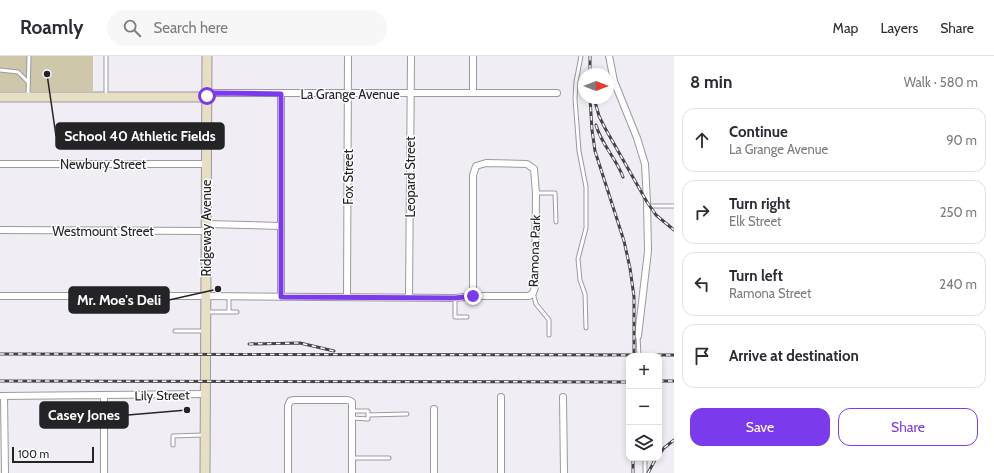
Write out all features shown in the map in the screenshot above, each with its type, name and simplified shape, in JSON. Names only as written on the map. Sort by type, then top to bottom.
[{"type":"street","name":"Ridgeway Avenue","points":[[205,473],[207,56]]},
{"type":"street","name":"Fox Street","points":[[347,297],[348,56]]},
{"type":"street","name":"Leopard Street","points":[[410,297],[411,56]]},
{"type":"street","points":[[473,56],[473,93]]},
{"type":"street","points":[[609,56],[614,81],[637,138],[645,164],[648,251],[638,336]]},
{"type":"street","name":"La Grange Avenue","points":[[0,97],[201,97],[215,93],[557,93]]},
{"type":"street","points":[[281,94],[281,297]]},
{"type":"street","name":"Newbury Street","points":[[0,164],[206,164]]},
{"type":"street","name":"Ramona Park","points":[[479,164],[527,164],[534,169],[536,193],[535,287],[533,293],[527,296],[473,296],[473,175],[475,168],[479,164]]},
{"type":"street","name":"Westmount Street","points":[[0,230],[281,226]]},
{"type":"street","points":[[0,296],[455,298],[473,296]]},
{"type":"street","name":"Lily Street","points":[[2,396],[205,394]]},
{"type":"street","points":[[2,396],[5,473]]},
{"type":"street","points":[[104,396],[104,473]]},
{"type":"street","points":[[501,397],[501,473]]},
{"type":"street","points":[[564,397],[564,473]]},
{"type":"street","points":[[288,473],[288,406],[290,401],[294,400],[348,400],[352,402],[352,473]]},
{"type":"street","points":[[434,409],[434,473]]},
{"type":"lane","points":[[28,97],[29,56]]},
{"type":"lane","points":[[106,56],[106,97]]},
{"type":"lane","points":[[581,56],[576,82],[575,100],[579,150],[586,187],[586,228],[578,259],[580,280],[585,294],[586,328]]},
{"type":"lane","points":[[0,70],[18,72],[28,82]]},
{"type":"lane","points":[[536,193],[555,193],[556,222]]},
{"type":"lane","points":[[647,206],[674,206]]},
{"type":"lane","points":[[533,293],[536,304],[549,320],[549,335]]},
{"type":"lane","points":[[229,296],[229,312]]},
{"type":"lane","points":[[455,298],[455,317],[467,317]]},
{"type":"lane","points":[[205,312],[237,312]]},
{"type":"lane","points":[[175,331],[205,331]]},
{"type":"lane","points":[[638,336],[639,353]]},
{"type":"lane","points":[[352,411],[368,411],[368,415]]},
{"type":"lane","points":[[368,415],[407,414]]},
{"type":"lane","points":[[352,418],[368,419],[368,415]]},
{"type":"lane","points":[[173,445],[173,436],[205,435]]},
{"type":"lane","points":[[352,458],[389,458]]},
{"type":"lane","points":[[645,461],[645,473]]},
{"type":"shaded area","points":[[0,56],[93,56],[93,91],[0,91]]},
{"type":"railway","points":[[590,56],[590,68]]},
{"type":"railway","points":[[590,104],[595,151],[624,241],[630,268],[634,297],[634,353]]},
{"type":"railway","points":[[596,104],[599,116],[605,128],[647,202],[656,215],[674,230]]},
{"type":"railway","points":[[596,125],[601,138],[623,177]]},
{"type":"railway","points":[[249,344],[300,343],[334,351]]},
{"type":"railway","points":[[0,354],[674,355]]},
{"type":"railway","points":[[0,381],[626,382]]},
{"type":"railway","points":[[662,381],[674,381]]},
{"type":"railway","points":[[662,451],[674,440]]},
{"type":"railway","points":[[633,461],[633,473]]},
{"type":"railway","points":[[648,473],[654,461]]},
{"type":"place","name":"School 40 Athletic Fields","points":[[47,74]]},
{"type":"place","name":"Mr. Moe's Deli","points":[[218,289]]},
{"type":"place","name":"Casey Jones","points":[[187,410]]},
{"type":"route","points":[[207,96],[215,93],[281,94],[281,297],[455,298],[473,296]]}]
